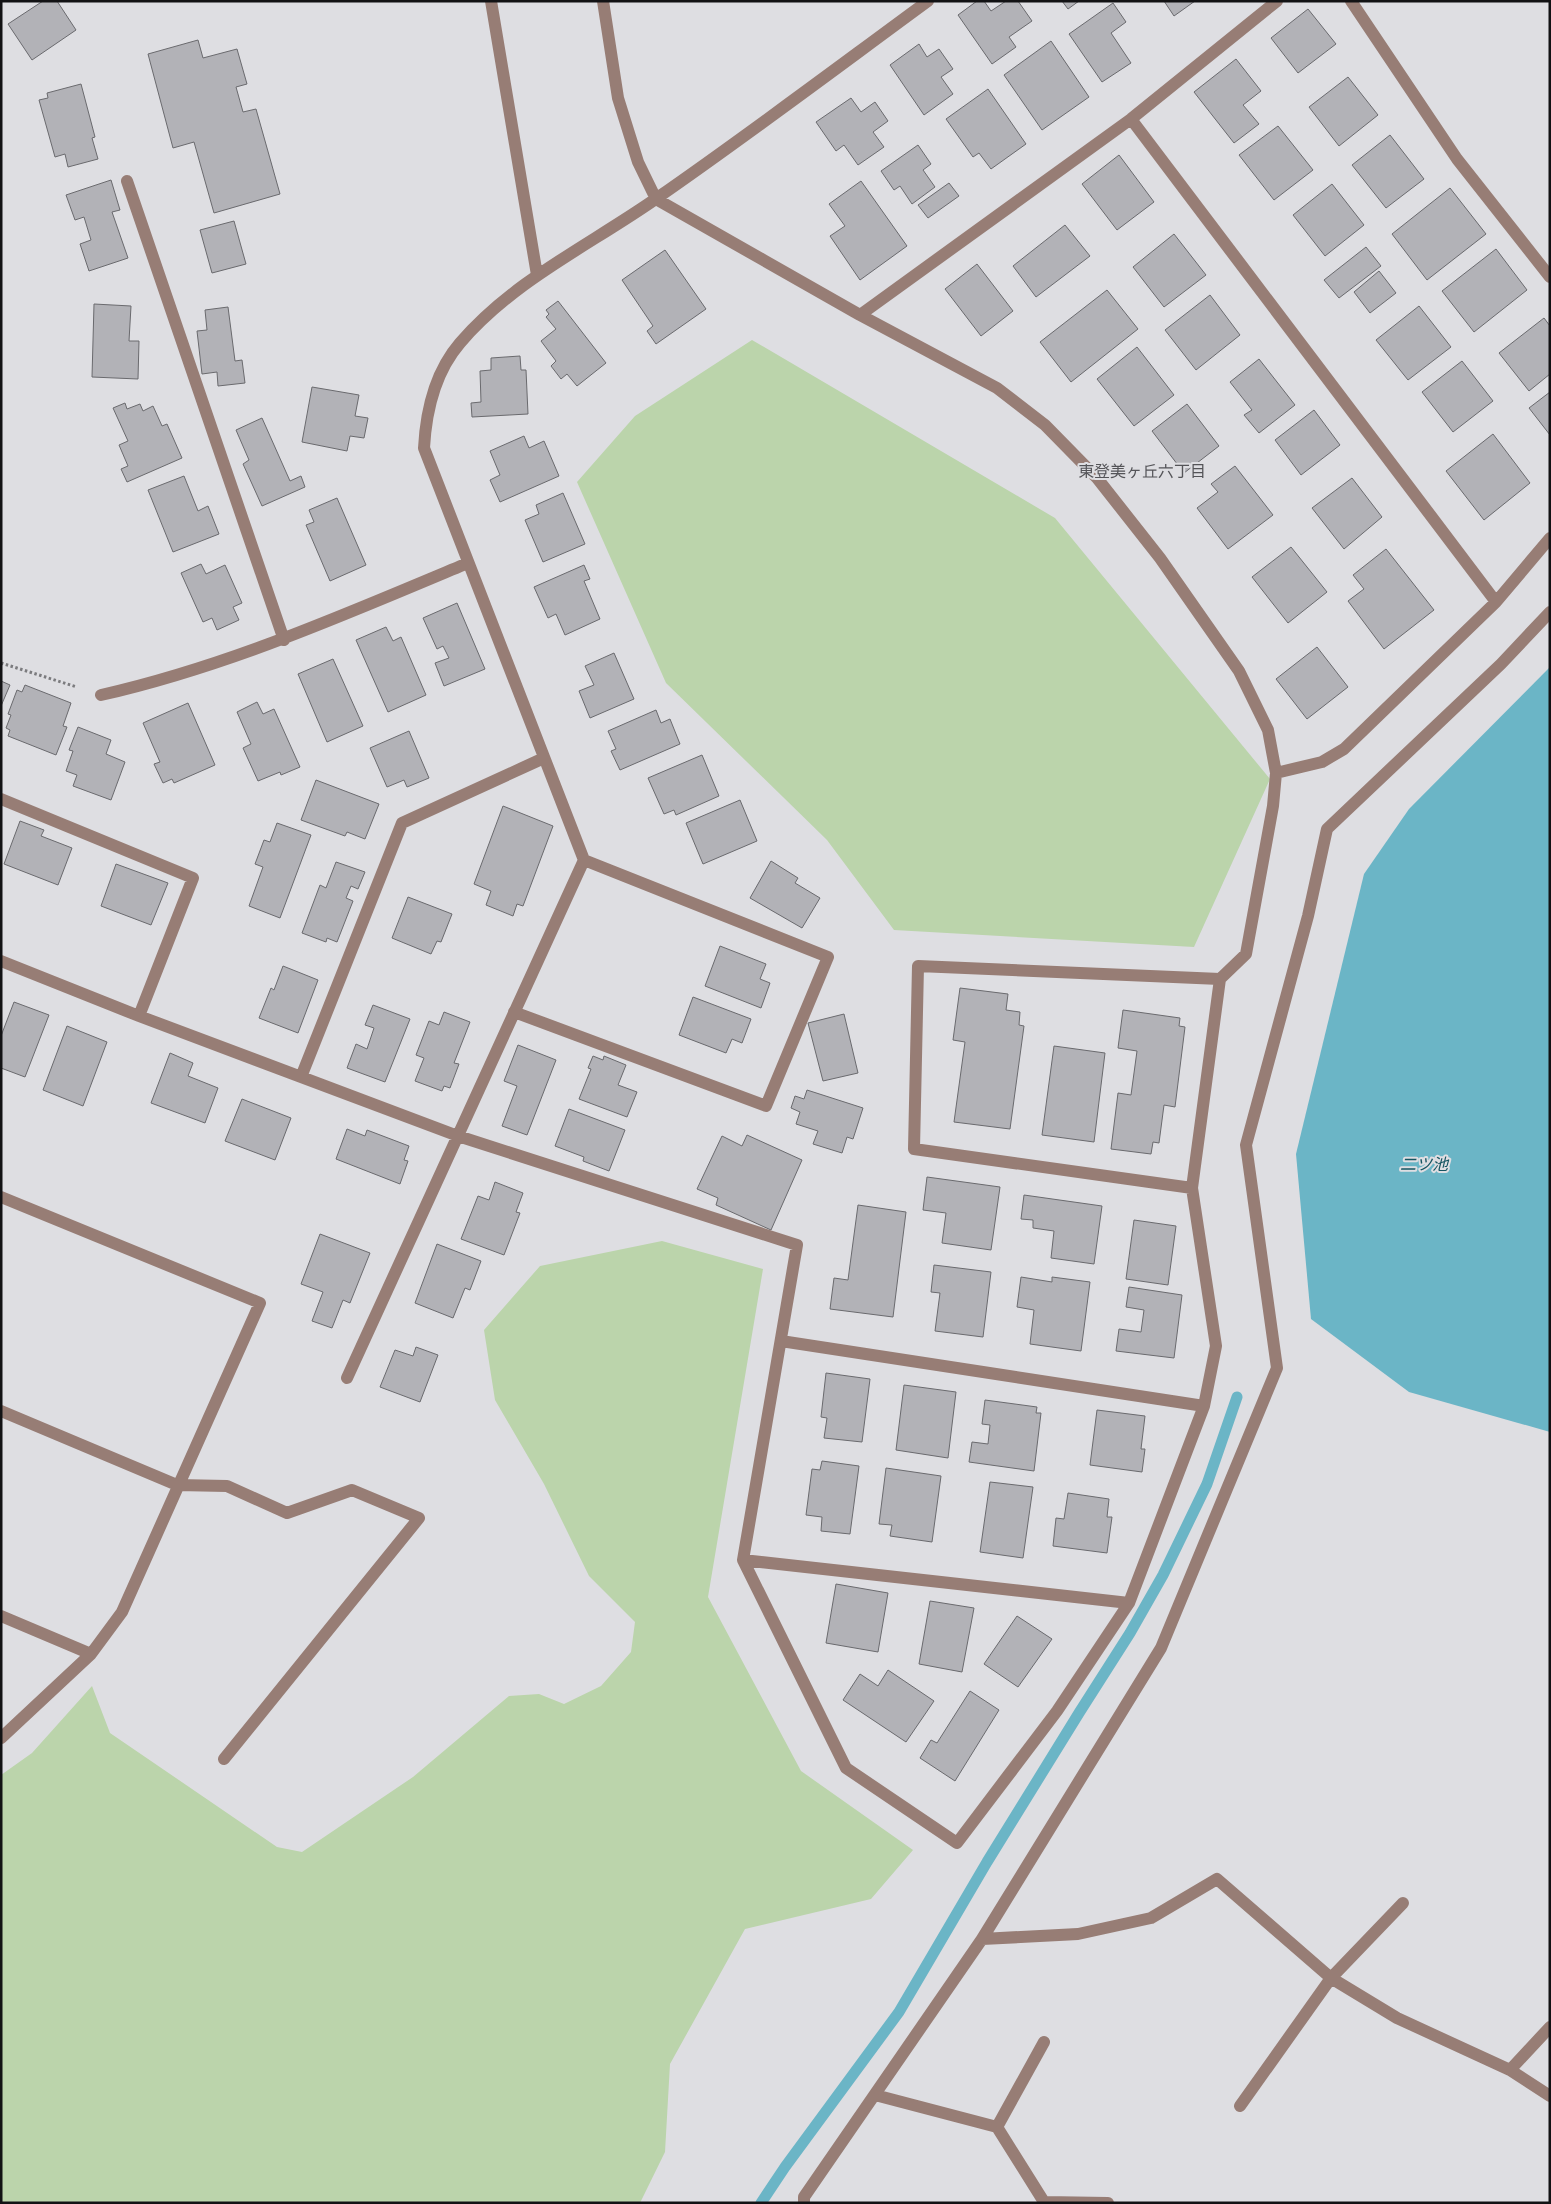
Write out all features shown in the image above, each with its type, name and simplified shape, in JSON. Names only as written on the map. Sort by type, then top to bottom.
[{"type":"street","points":[[491,1],[537,274]]},
{"type":"street","points":[[1,962],[458,1136],[797,1245],[743,1560],[846,1768],[958,1843],[1057,1711],[1129,1603],[1204,1406],[1216,1346],[1192,1188],[1220,980],[1246,954],[1273,806],[1276,773],[1268,730],[1239,671],[1160,558],[1097,478],[1045,425],[997,388],[860,315],[656,199],[638,162],[618,98],[603,1]]},
{"type":"street","points":[[347,1378],[584,860],[424,448],[425,420],[432,394],[443,368],[458,345],[478,324],[537,274],[656,199],[928,1]]},
{"type":"street","points":[[860,315],[1131,119],[1277,1]]},
{"type":"street","points":[[1351,1],[1457,159],[1550,277]]},
{"type":"street","points":[[1131,119],[1496,602]]},
{"type":"street","points":[[127,181],[284,640]]},
{"type":"street","points":[[1276,773],[1322,762],[1344,748],[1496,602],[1550,538]]},
{"type":"street","points":[[102,695],[158,682],[284,640],[468,564]]},
{"type":"street","points":[[804,2203],[804,2197],[982,1939],[1161,1648],[1277,1368],[1246,1144],[1308,916],[1328,829],[1501,664],[1550,612]]},
{"type":"street","points":[[302,1077],[402,823],[544,758]]},
{"type":"street","points":[[1,799],[192,878],[139,1016]]},
{"type":"street","points":[[514,1012],[766,1106],[828,956],[584,860]]},
{"type":"street","points":[[1192,1188],[914,1149],[918,966],[1220,980]]},
{"type":"street","points":[[1,1197],[260,1303],[177,1485],[122,1612],[91,1654],[1,1738]]},
{"type":"street","points":[[780,1341],[1204,1406]]},
{"type":"street","points":[[1,1411],[177,1485],[228,1486],[287,1513],[352,1490],[419,1518],[224,1759]]},
{"type":"street","points":[[743,1560],[1129,1603]]},
{"type":"street","points":[[1,1616],[91,1654]]},
{"type":"street","points":[[982,1939],[1078,1934],[1151,1918],[1216,1879],[1331,1978],[1397,2018],[1510,2070],[1550,2096]]},
{"type":"street","points":[[1240,2106],[1331,1978],[1403,1903]]},
{"type":"street","points":[[1510,2070],[1550,2027]]},
{"type":"street","points":[[997,2127],[1044,2042]]},
{"type":"street","points":[[875,2095],[997,2127],[1044,2202],[1108,2203]]},
{"type":"path","points":[[1,663],[102,695]]},
{"type":"green space","points":[[752,340],[1055,518],[1270,779],[1194,947],[894,930],[827,840],[666,683],[577,482],[635,416]]},
{"type":"green space","points":[[662,1241],[763,1269],[708,1597],[801,1771],[913,1850],[871,1899],[745,1929],[670,2064],[665,2152],[640,2203],[1,2203],[1,1775],[32,1753],[92,1686],[110,1733],[277,1847],[302,1852],[413,1777],[509,1696],[539,1694],[564,1704],[601,1686],[631,1652],[635,1622],[589,1576],[544,1484],[495,1400],[484,1330],[540,1266]]},
{"type":"water","name":"二ツ池","points":[[1550,667],[1550,1432],[1409,1392],[1311,1319],[1296,1154],[1364,874],[1409,809]]},
{"type":"building","points":[[43,1],[57,1],[76,30],[32,60],[8,24]]},
{"type":"building","points":[[977,1],[984,1],[991,11],[1006,1],[1018,1],[1032,21],[1009,37],[1016,47],[992,64],[958,15]]},
{"type":"building","points":[[1062,1],[1079,1],[1068,9]]},
{"type":"building","points":[[1164,1],[1195,1],[1174,16]]},
{"type":"building","points":[[1113,3],[1126,22],[1111,33],[1131,63],[1102,82],[1069,34]]},
{"type":"building","points":[[1308,9],[1336,44],[1298,73],[1271,38]]},
{"type":"building","points":[[198,40],[203,58],[237,49],[247,84],[236,87],[243,112],[256,109],[280,194],[214,213],[194,142],[173,148],[148,54]]},
{"type":"building","points":[[1051,41],[1089,97],[1042,130],[1004,75]]},
{"type":"building","points":[[919,44],[927,57],[939,49],[953,69],[941,77],[953,94],[924,115],[890,65]]},
{"type":"building","points":[[1236,59],[1261,91],[1243,105],[1259,124],[1234,143],[1194,92]]},
{"type":"building","points":[[1348,77],[1378,115],[1339,146],[1309,107]]},
{"type":"building","points":[[81,84],[95,137],[92,138],[98,159],[68,167],[65,154],[55,157],[39,100],[48,98],[47,93]]},
{"type":"building","points":[[988,89],[1026,144],[991,169],[979,153],[973,157],[946,119]]},
{"type":"building","points":[[851,98],[861,112],[875,102],[888,121],[873,132],[884,147],[858,165],[844,145],[836,151],[816,122]]},
{"type":"building","points":[[1278,126],[1313,170],[1274,200],[1239,155]]},
{"type":"building","points":[[1390,135],[1424,179],[1386,208],[1352,165]]},
{"type":"building","points":[[918,145],[931,164],[923,170],[935,187],[912,204],[900,186],[894,190],[881,171]]},
{"type":"building","points":[[1119,155],[1154,202],[1117,230],[1082,184]]},
{"type":"building","points":[[111,180],[120,210],[112,212],[128,258],[89,271],[80,244],[91,240],[84,217],[75,220],[66,195]]},
{"type":"building","points":[[861,181],[907,246],[860,280],[830,236],[845,226],[829,204]]},
{"type":"building","points":[[949,183],[959,196],[928,218],[918,205]]},
{"type":"building","points":[[1332,184],[1364,225],[1325,256],[1293,215]]},
{"type":"building","points":[[1450,188],[1486,234],[1427,280],[1392,234]]},
{"type":"building","points":[[234,221],[246,264],[212,273],[200,230]]},
{"type":"building","points":[[1065,225],[1090,256],[1036,297],[1013,266]]},
{"type":"building","points":[[1174,234],[1206,275],[1164,307],[1133,267]]},
{"type":"building","points":[[1366,247],[1381,266],[1339,298],[1324,280]]},
{"type":"building","points":[[1496,249],[1527,290],[1474,332],[1442,291]]},
{"type":"building","points":[[665,250],[706,309],[656,344],[647,331],[653,326],[622,280]]},
{"type":"building","points":[[977,264],[1013,311],[981,336],[945,289]]},
{"type":"building","points":[[1379,271],[1396,293],[1370,313],[1354,292]]},
{"type":"building","points":[[1107,290],[1138,329],[1071,382],[1040,342]]},
{"type":"building","points":[[1210,295],[1240,335],[1196,370],[1165,330]]},
{"type":"building","points":[[558,301],[606,363],[577,386],[567,374],[561,379],[551,366],[556,361],[541,341],[556,329],[546,317],[549,314],[546,310]]},
{"type":"building","points":[[94,304],[131,306],[129,341],[139,341],[138,379],[92,377]]},
{"type":"building","points":[[1419,306],[1451,347],[1408,380],[1376,340]]},
{"type":"building","points":[[228,307],[235,361],[242,360],[245,383],[218,386],[217,372],[202,374],[197,331],[207,330],[205,310]]},
{"type":"building","points":[[1544,318],[1550,326],[1550,374],[1529,391],[1499,353]]},
{"type":"building","points":[[1137,347],[1174,395],[1134,426],[1097,379]]},
{"type":"building","points":[[520,356],[521,370],[526,370],[528,414],[472,417],[471,403],[481,402],[480,371],[491,370],[491,358]]},
{"type":"building","points":[[1259,359],[1295,405],[1259,433],[1244,415],[1252,410],[1230,382]]},
{"type":"building","points":[[1462,361],[1493,401],[1453,432],[1422,392]]},
{"type":"building","points":[[312,387],[359,395],[355,416],[368,418],[364,438],[350,436],[347,451],[302,442]]},
{"type":"building","points":[[1550,392],[1550,435],[1529,408]]},
{"type":"building","points":[[125,403],[127,409],[140,404],[143,411],[153,406],[162,426],[167,424],[182,458],[127,482],[121,469],[128,466],[119,445],[128,441],[113,408]]},
{"type":"building","points":[[1187,404],[1219,446],[1184,473],[1152,431]]},
{"type":"building","points":[[1314,410],[1340,445],[1301,475],[1275,440]]},
{"type":"building","points":[[262,418],[290,481],[301,476],[305,487],[262,506],[243,464],[249,460],[236,430]]},
{"type":"building","points":[[1493,434],[1530,483],[1484,520],[1446,471]]},
{"type":"building","points":[[524,436],[529,448],[544,441],[559,476],[500,502],[490,480],[500,475],[490,451]]},
{"type":"building","points":[[1235,466],[1273,515],[1228,549],[1197,508],[1218,492],[1211,484]]},
{"type":"building","points":[[184,476],[198,511],[208,506],[219,534],[173,552],[148,490]]},
{"type":"building","points":[[1352,478],[1382,517],[1344,549],[1312,508]]},
{"type":"building","points":[[563,493],[585,544],[543,562],[525,520],[539,514],[536,505]]},
{"type":"building","points":[[337,498],[366,565],[330,581],[306,525],[314,522],[309,510]]},
{"type":"building","points":[[1291,547],[1327,592],[1288,623],[1252,577]]},
{"type":"building","points":[[1386,549],[1434,610],[1384,649],[1348,601],[1364,589],[1353,575]]},
{"type":"building","points":[[201,564],[206,574],[225,565],[242,603],[233,607],[239,620],[217,630],[212,618],[203,622],[181,573]]},
{"type":"building","points":[[584,565],[590,579],[584,581],[600,619],[565,635],[556,614],[548,618],[534,587]]},
{"type":"building","points":[[457,603],[485,669],[444,686],[435,663],[449,658],[443,646],[437,649],[423,618]]},
{"type":"building","points":[[386,627],[393,641],[401,637],[426,695],[388,712],[356,640]]},
{"type":"building","points":[[1317,647],[1348,687],[1307,719],[1276,679]]},
{"type":"building","points":[[614,653],[634,699],[590,718],[579,691],[594,685],[585,666]]},
{"type":"building","points":[[333,659],[363,726],[327,742],[298,674]]},
{"type":"building","points":[[1,681],[10,685],[1,706]]},
{"type":"building","points":[[25,685],[71,703],[63,726],[67,727],[56,755],[8,736],[10,730],[6,728],[11,715],[8,714],[17,690],[22,692]]},
{"type":"building","points":[[257,702],[263,714],[274,709],[300,767],[281,775],[280,772],[258,781],[243,748],[251,744],[237,712]]},
{"type":"building","points":[[188,703],[215,765],[174,783],[172,779],[163,783],[154,764],[160,762],[143,723]]},
{"type":"building","points":[[656,710],[661,723],[670,719],[680,744],[620,770],[611,751],[616,749],[608,731]]},
{"type":"building","points":[[78,727],[111,740],[106,754],[125,762],[111,800],[73,786],[77,775],[66,771],[73,751],[69,750]]},
{"type":"building","points":[[409,731],[429,778],[407,787],[404,780],[387,787],[370,748]]},
{"type":"building","points":[[702,755],[719,796],[676,815],[674,810],[664,814],[648,778]]},
{"type":"building","points":[[316,780],[379,804],[365,839],[347,832],[345,836],[301,820]]},
{"type":"building","points":[[740,800],[757,841],[703,864],[686,823]]},
{"type":"building","points":[[503,806],[553,826],[523,906],[517,904],[513,916],[486,905],[491,891],[474,884]]},
{"type":"building","points":[[20,821],[44,830],[41,836],[72,848],[58,885],[4,864]]},
{"type":"building","points":[[277,823],[311,835],[280,918],[249,906],[263,867],[255,864],[264,840],[270,842]]},
{"type":"building","points":[[771,861],[798,878],[795,883],[820,898],[802,928],[750,898]]},
{"type":"building","points":[[336,862],[365,872],[358,889],[351,886],[346,898],[353,901],[337,942],[327,938],[326,942],[302,933],[320,885],[326,888]]},
{"type":"building","points":[[116,864],[168,883],[151,925],[101,906]]},
{"type":"building","points":[[408,897],[452,914],[441,942],[437,941],[431,954],[392,938]]},
{"type":"building","points":[[720,946],[766,964],[760,979],[770,983],[761,1008],[705,986]]},
{"type":"building","points":[[283,966],[318,980],[298,1033],[259,1018],[271,988],[274,990]]},
{"type":"building","points":[[960,988],[1008,994],[1006,1010],[1020,1012],[1019,1025],[1024,1026],[1010,1129],[954,1122],[965,1042],[953,1040]]},
{"type":"building","points":[[693,997],[751,1019],[742,1043],[732,1039],[726,1053],[679,1035]]},
{"type":"building","points":[[14,1002],[49,1015],[25,1077],[1,1068],[1,1036]]},
{"type":"building","points":[[373,1005],[410,1019],[385,1082],[347,1068],[356,1044],[367,1049],[374,1028],[365,1025]]},
{"type":"building","points":[[1123,1010],[1180,1018],[1179,1026],[1185,1027],[1175,1107],[1164,1105],[1159,1143],[1153,1142],[1151,1154],[1111,1149],[1118,1093],[1131,1095],[1137,1051],[1118,1048]]},
{"type":"building","points":[[444,1012],[470,1022],[454,1063],[459,1064],[450,1088],[444,1086],[442,1091],[415,1081],[424,1058],[416,1055],[429,1021],[439,1025]]},
{"type":"building","points":[[844,1014],[858,1073],[823,1081],[808,1023]]},
{"type":"building","points":[[67,1026],[107,1042],[83,1106],[43,1090]]},
{"type":"building","points":[[518,1045],[556,1060],[527,1135],[502,1126],[517,1086],[504,1081]]},
{"type":"building","points":[[1054,1046],[1105,1053],[1094,1142],[1042,1135]]},
{"type":"building","points":[[170,1053],[193,1063],[188,1076],[218,1088],[205,1123],[151,1103]]},
{"type":"building","points":[[593,1056],[603,1060],[604,1056],[626,1065],[618,1085],[637,1092],[627,1117],[579,1099],[591,1069],[588,1068]]},
{"type":"building","points":[[807,1090],[863,1108],[853,1139],[847,1137],[842,1153],[813,1144],[818,1131],[796,1124],[800,1112],[791,1108],[795,1096],[804,1099]]},
{"type":"building","points":[[242,1099],[291,1118],[275,1160],[225,1141]]},
{"type":"building","points":[[569,1109],[625,1130],[609,1171],[583,1161],[584,1157],[555,1146]]},
{"type":"building","points":[[347,1129],[365,1136],[367,1130],[409,1146],[404,1160],[408,1161],[400,1184],[336,1159]]},
{"type":"building","points":[[747,1135],[802,1160],[771,1230],[716,1205],[718,1198],[697,1189],[722,1136],[742,1146]]},
{"type":"building","points":[[927,1177],[1000,1187],[991,1250],[942,1243],[946,1213],[923,1210]]},
{"type":"building","points":[[495,1182],[523,1193],[516,1212],[520,1213],[504,1255],[461,1239],[478,1196],[489,1200]]},
{"type":"building","points":[[1024,1195],[1102,1206],[1094,1264],[1051,1258],[1054,1231],[1033,1228],[1033,1220],[1021,1219]]},
{"type":"building","points":[[858,1205],[906,1212],[893,1317],[830,1309],[834,1278],[848,1280]]},
{"type":"building","points":[[1134,1220],[1176,1226],[1168,1285],[1126,1279]]},
{"type":"building","points":[[320,1234],[370,1253],[350,1303],[343,1300],[332,1328],[312,1321],[323,1292],[301,1284]]},
{"type":"building","points":[[437,1244],[481,1261],[470,1290],[465,1288],[453,1318],[415,1303]]},
{"type":"building","points":[[934,1265],[991,1272],[983,1337],[935,1331],[940,1293],[931,1292]]},
{"type":"building","points":[[1021,1277],[1052,1282],[1052,1277],[1090,1282],[1081,1351],[1030,1344],[1034,1310],[1017,1307]]},
{"type":"building","points":[[1129,1287],[1182,1295],[1174,1358],[1116,1351],[1119,1329],[1141,1332],[1144,1310],[1126,1307]]},
{"type":"building","points":[[416,1347],[438,1355],[420,1402],[380,1387],[395,1350],[413,1356]]},
{"type":"building","points":[[826,1373],[870,1379],[862,1442],[824,1438],[827,1418],[821,1417]]},
{"type":"building","points":[[904,1385],[956,1392],[948,1458],[896,1450]]},
{"type":"building","points":[[985,1400],[1037,1407],[1036,1413],[1041,1413],[1034,1471],[969,1462],[972,1442],[988,1444],[990,1425],[982,1424]]},
{"type":"building","points":[[1097,1410],[1145,1416],[1141,1449],[1145,1449],[1142,1472],[1090,1465]]},
{"type":"building","points":[[822,1461],[859,1466],[850,1534],[821,1531],[822,1517],[806,1515],[812,1469],[820,1470]]},
{"type":"building","points":[[886,1468],[941,1476],[932,1542],[890,1536],[892,1525],[879,1524]]},
{"type":"building","points":[[990,1482],[1033,1487],[1023,1558],[980,1552]]},
{"type":"building","points":[[1068,1493],[1109,1499],[1107,1517],[1112,1517],[1107,1553],[1053,1546],[1056,1518],[1064,1519]]},
{"type":"building","points":[[836,1584],[888,1593],[878,1652],[826,1643]]},
{"type":"building","points":[[930,1601],[974,1608],[962,1672],[919,1664]]},
{"type":"building","points":[[1017,1616],[1052,1639],[1018,1687],[984,1664]]},
{"type":"building","points":[[888,1670],[934,1701],[906,1742],[843,1700],[860,1674],[878,1686]]},
{"type":"building","points":[[970,1691],[999,1710],[955,1781],[920,1758],[931,1740],[937,1743]]},
{"type":"waterway","points":[[761,2203],[785,2167],[899,2012],[987,1862],[1130,1633],[1163,1575],[1207,1484],[1237,1397]]},
{"type":"district","name":"東登美ヶ丘六丁目","points":[[1142,471]]}]
